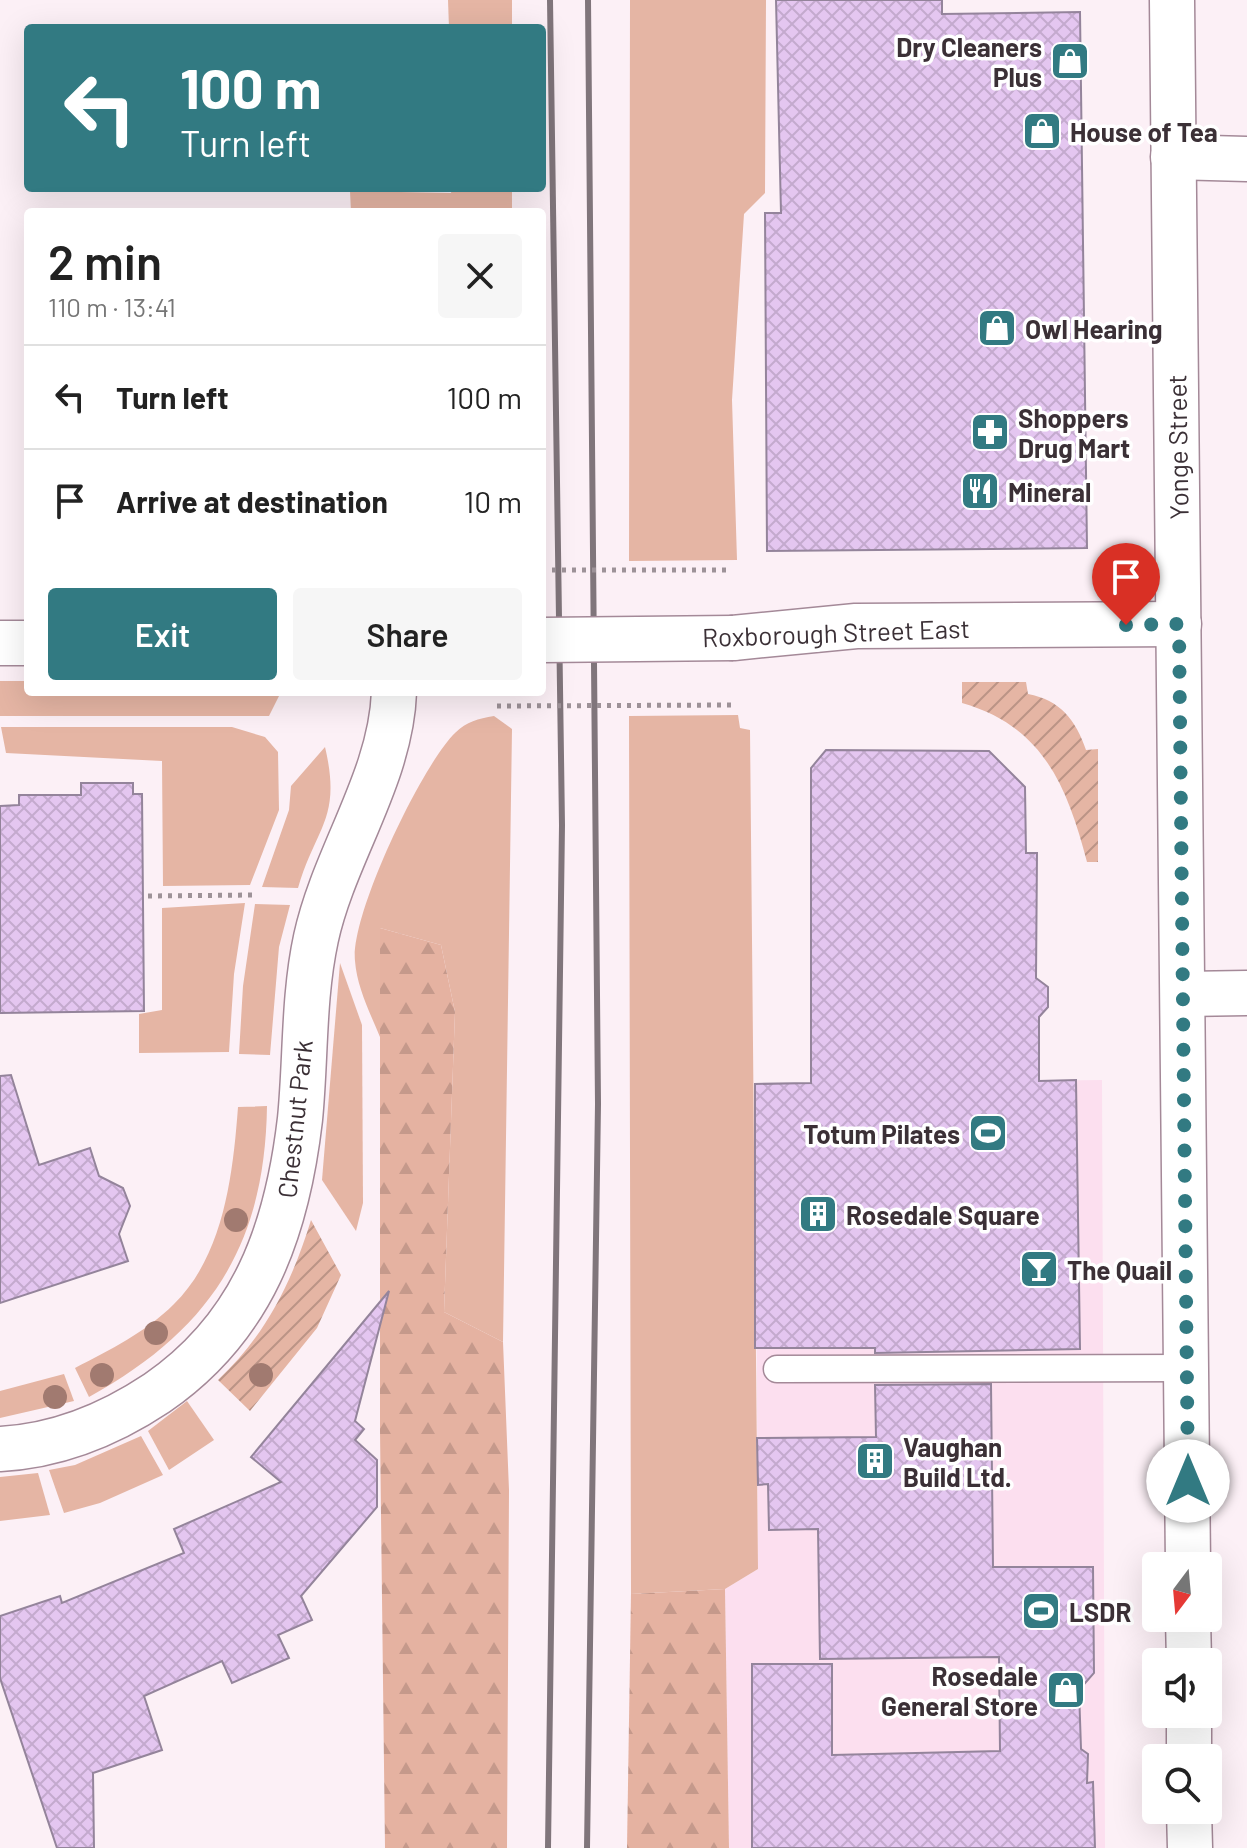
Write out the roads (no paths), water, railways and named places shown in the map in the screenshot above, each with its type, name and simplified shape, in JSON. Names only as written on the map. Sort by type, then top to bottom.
[{"type":"street","name":"Yonge Street","points":[[1172,0],[1188,1552]]},
{"type":"street","points":[[1173,157],[1247,159]]},
{"type":"street","name":"Roxborough Street East","points":[[546,640],[733,638],[856,626],[1179,624]]},
{"type":"street","points":[[0,643],[24,643]]},
{"type":"street","name":"Chestnut Park","points":[[0,1449],[26,1448],[73,1436],[119,1419],[169,1384],[218,1341],[250,1295],[269,1256],[287,1202],[300,1117],[307,1001],[325,900],[388,740],[394,696]]},
{"type":"street","points":[[1184,994],[1247,993]]},
{"type":"street","points":[[1189,1824],[1190,1848]]},
{"type":"lane","points":[[777,1369],[1187,1368]]},
{"type":"railway","points":[[548,1848],[562,825],[550,0]]},
{"type":"railway","points":[[587,1848],[598,1104],[588,0]]},
{"type":"place","name":"Dry Cleaners Plus","points":[[1070,61]]},
{"type":"place","name":"House of Tea","points":[[1042,131]]},
{"type":"place","name":"Owl Hearing","points":[[997,328]]},
{"type":"place","name":"Shoppers Drug Mart","points":[[990,432]]},
{"type":"place","name":"Mineral","points":[[980,491]]},
{"type":"place","name":"Totum Pilates","points":[[988,1133]]},
{"type":"place","name":"Rosedale Square","points":[[818,1214]]},
{"type":"place","name":"The Quail","points":[[1039,1269]]},
{"type":"place","name":"Vaughan Build Ltd.","points":[[875,1461]]},
{"type":"place","name":"LSDR","points":[[1041,1611]]},
{"type":"place","name":"Rosedale General Store","points":[[1066,1690]]}]
